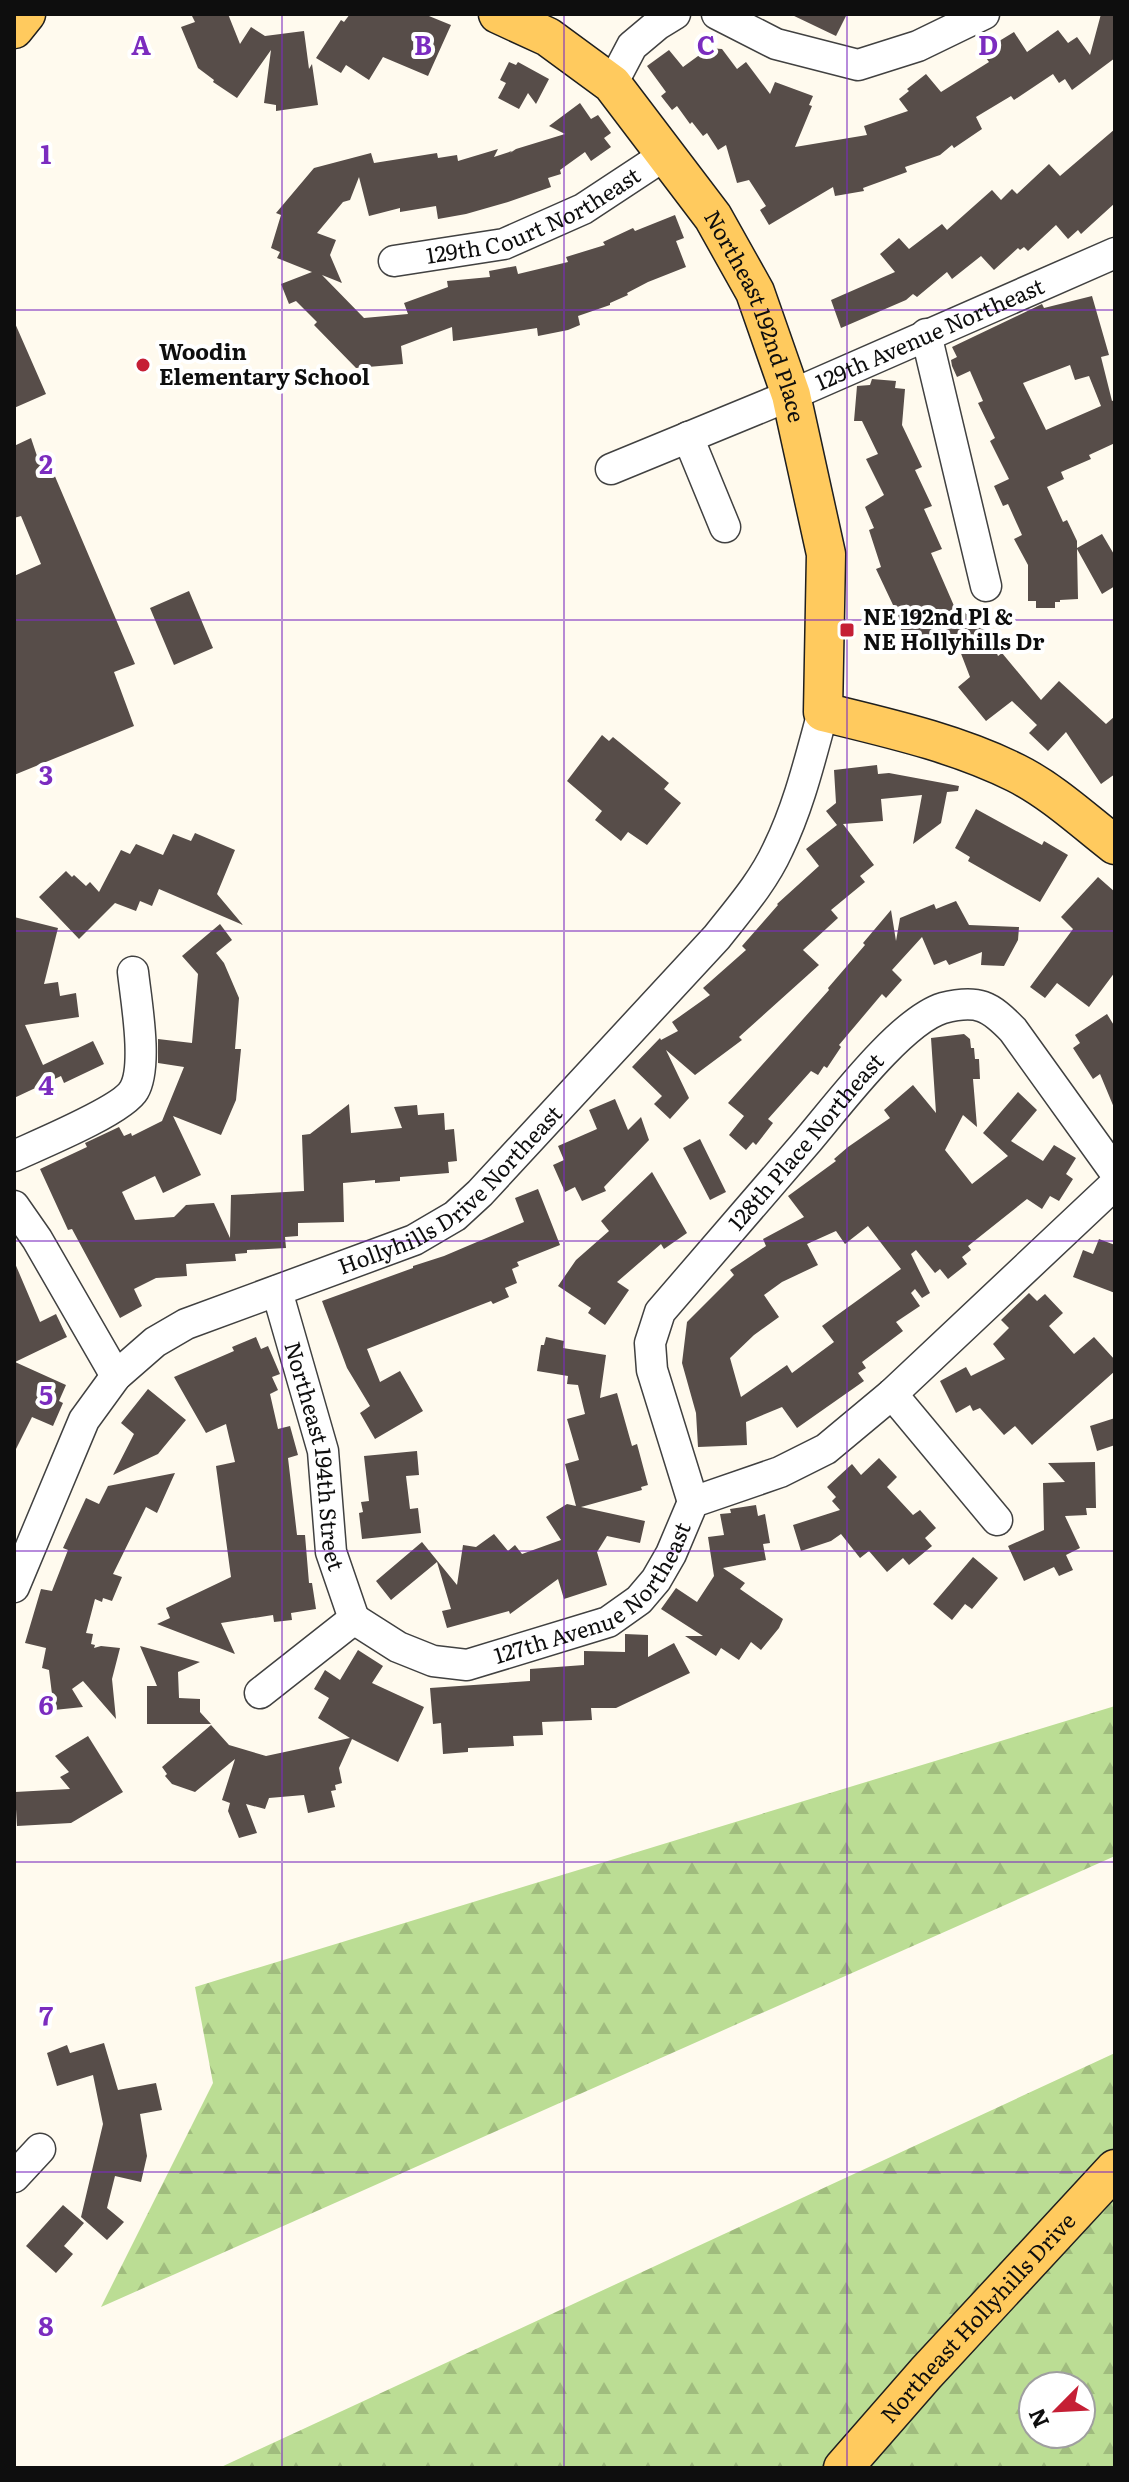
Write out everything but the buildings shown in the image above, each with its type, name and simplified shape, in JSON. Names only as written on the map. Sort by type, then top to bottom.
[{"type":"main road","points":[[14,29],[26,14]]},
{"type":"main road","name":"Northeast 192nd Place","points":[[498,14],[548,37],[612,84],[713,217],[755,292],[791,395],[826,554],[823,712]]},
{"type":"main road","points":[[823,712],[954,748],[1018,774],[1115,845]]},
{"type":"main road","name":"Northeast Hollyhills Drive","points":[[843,2468],[926,2373],[1115,2169]]},
{"type":"street","points":[[612,84],[632,46],[675,14]]},
{"type":"street","points":[[717,14],[776,44],[858,65],[918,46],[984,14]]},
{"type":"street","name":"129th Court Northeast","points":[[394,261],[504,244],[583,209],[665,155]]},
{"type":"street","name":"129th Avenue Northeast","points":[[611,469],[791,395],[1115,253]]},
{"type":"street","points":[[926,334],[986,586]]},
{"type":"street","points":[[688,437],[725,527]]},
{"type":"street","name":"Hollyhills Drive Northeast","points":[[14,1587],[26,1526],[84,1420],[116,1376],[155,1342],[186,1324],[414,1240],[455,1216],[717,937],[751,894],[777,851],[800,795],[823,712]]},
{"type":"street","points":[[14,1156],[117,1106],[134,1090],[141,1059],[133,972]]},
{"type":"street","name":"128th Place Northeast","points":[[693,1502],[652,1370],[650,1343],[660,1312],[869,1068],[910,1028],[941,1009],[973,1004],[994,1010],[1013,1030],[1115,1172]]},
{"type":"street","name":"127th Avenue Northeast","points":[[354,1619],[398,1647],[433,1661],[467,1665],[608,1622],[639,1600],[656,1580],[671,1554],[693,1502],[780,1472],[826,1449],[892,1394],[1115,1184]]},
{"type":"street","points":[[14,1206],[37,1239],[116,1376]]},
{"type":"street","name":"Northeast 194th Street","points":[[277,1291],[323,1451],[331,1552],[354,1619]]},
{"type":"street","points":[[892,1394],[997,1520]]},
{"type":"street","points":[[260,1693],[354,1619]]},
{"type":"street","points":[[14,2177],[40,2149]]},
{"type":"green space","points":[[1115,1706],[1115,1856],[101,2307],[213,2083],[195,1987]]},
{"type":"green space","points":[[1115,2053],[1115,2468],[219,2468]]},
{"type":"place","name":"Woodin Elementary School","points":[[143,365]]},
{"type":"place","name":"NE 192nd Pl & NE Hollyhills Dr","points":[[847,630]]}]
